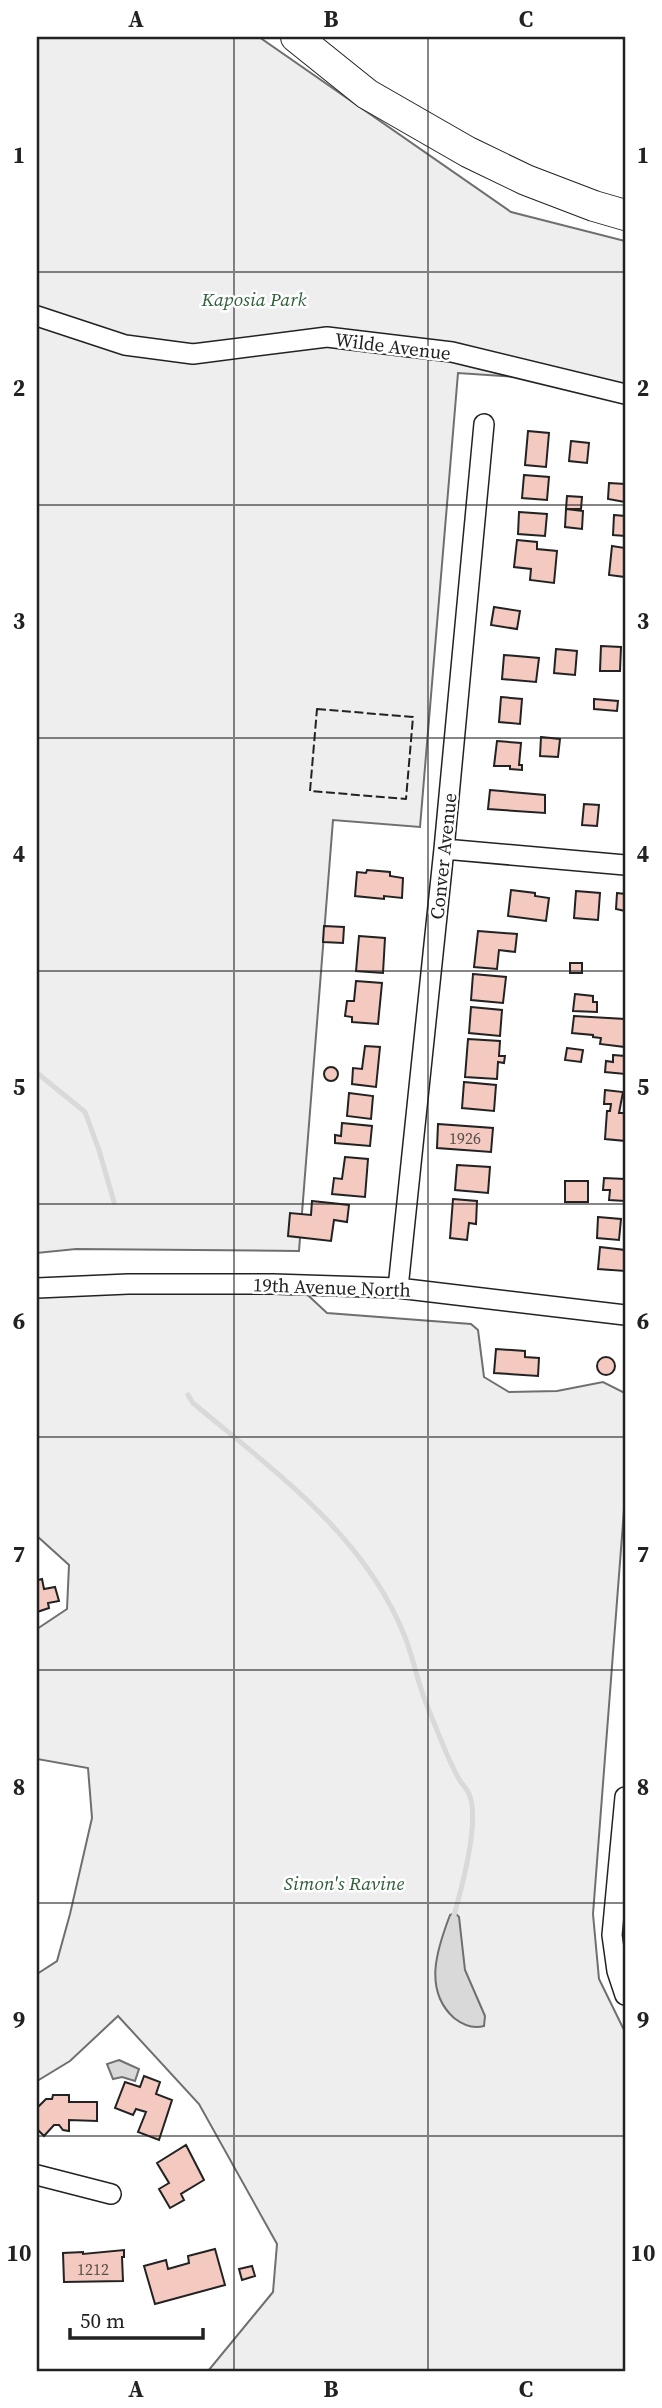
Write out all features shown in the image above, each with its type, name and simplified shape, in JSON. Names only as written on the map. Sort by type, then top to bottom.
[{"type":"highway","points":[[296,37],[367,94],[468,152],[526,180],[625,215]]},
{"type":"street","name":"Wilde Avenue","points":[[37,316],[125,345],[192,354],[327,337],[452,352],[625,394]]},
{"type":"street","name":"Conver Avenue","points":[[398,1288],[444,849],[484,424]]},
{"type":"street","points":[[444,849],[625,865]]},
{"type":"street","name":"19th Avenue North","points":[[37,1289],[128,1284],[398,1288],[625,1315]]},
{"type":"street","points":[[625,1797],[612,1934],[617,1971],[625,1995]]},
{"type":"street","points":[[37,2175],[111,2194]]},
{"type":"green space","name":"Kaposia Park","points":[[37,37],[259,37],[511,212],[625,241],[625,384],[458,373],[420,827],[333,820],[299,1251],[76,1249],[37,1253]]},
{"type":"green space","name":"Simon's Ravine","points":[[297,1285],[327,1313],[471,1324],[478,1330],[484,1377],[509,1392],[557,1391],[603,1382],[625,1393],[625,1497],[593,1914],[599,1979],[625,2032],[625,2371],[208,2371],[273,2292],[277,2244],[199,2104],[118,2016],[70,2061],[37,2081],[37,1974],[57,1961],[92,1818],[88,1768],[37,1759],[37,1629],[67,1609],[69,1565],[37,1536],[37,1289]]},
{"type":"shaded area","points":[[455,1913],[459,1917],[465,1970],[485,2016],[484,2026],[480,2027],[472,2027],[454,2018],[438,1995],[437,1955],[450,1915]]},
{"type":"shaded area","points":[[119,2060],[139,2069],[135,2081],[122,2077],[113,2079],[107,2064]]},
{"type":"building","points":[[528,431],[549,433],[546,467],[525,465]]},
{"type":"building","points":[[571,441],[589,443],[587,463],[569,461]]},
{"type":"building","points":[[524,475],[549,477],[547,500],[522,498]]},
{"type":"building","points":[[609,483],[625,484],[625,502],[608,499]]},
{"type":"building","points":[[567,496],[582,497],[581,509],[566,509]]},
{"type":"building","points":[[566,509],[583,511],[582,529],[565,527]]},
{"type":"building","points":[[519,512],[547,514],[545,536],[518,534]]},
{"type":"building","points":[[614,515],[625,516],[625,536],[613,535]]},
{"type":"building","points":[[517,540],[537,542],[537,549],[557,551],[554,583],[530,580],[531,569],[514,567]]},
{"type":"building","points":[[612,546],[625,548],[625,577],[609,575]]},
{"type":"building","points":[[494,607],[520,611],[517,629],[491,625]]},
{"type":"building","points":[[601,646],[621,647],[620,671],[600,671]]},
{"type":"building","points":[[556,649],[577,651],[575,675],[554,673]]},
{"type":"building","points":[[504,655],[539,658],[536,682],[502,679]]},
{"type":"building","points":[[501,697],[522,699],[520,724],[499,722]]},
{"type":"building","points":[[594,699],[618,701],[617,711],[594,709]]},
{"type":"building","points":[[541,737],[560,739],[558,757],[540,756]]},
{"type":"building","points":[[497,741],[521,743],[519,765],[522,765],[522,770],[510,769],[510,766],[494,766]]},
{"type":"building","points":[[490,790],[545,795],[545,813],[488,809]]},
{"type":"building","points":[[584,804],[599,805],[597,826],[582,825]]},
{"type":"building","points":[[367,870],[390,872],[390,876],[403,878],[402,898],[355,896],[357,872],[366,873]]},
{"type":"building","points":[[511,890],[549,898],[546,921],[508,916]]},
{"type":"building","points":[[576,891],[600,893],[598,920],[574,918]]},
{"type":"building","points":[[617,893],[625,894],[625,911],[616,909]]},
{"type":"building","points":[[324,926],[344,927],[343,943],[323,942]]},
{"type":"building","points":[[478,931],[517,934],[515,952],[499,950],[497,969],[474,967]]},
{"type":"building","points":[[359,936],[385,938],[383,973],[356,971]]},
{"type":"building","points":[[570,963],[582,963],[582,973],[570,973]]},
{"type":"building","points":[[473,974],[506,977],[503,1003],[471,1000]]},
{"type":"building","points":[[356,981],[382,983],[378,1024],[352,1022],[352,1017],[345,1016],[347,1001],[354,1001]]},
{"type":"building","points":[[575,994],[593,996],[593,1002],[597,1002],[597,1012],[573,1011]]},
{"type":"building","points":[[471,1007],[502,1010],[500,1036],[469,1033]]},
{"type":"building","points":[[574,1016],[625,1019],[625,1047],[600,1044],[601,1038],[572,1033]]},
{"type":"building","points":[[468,1039],[500,1041],[499,1056],[505,1056],[504,1063],[498,1062],[497,1079],[465,1077]]},
{"type":"building","points":[[365,1046],[380,1047],[376,1087],[352,1084],[353,1068],[362,1069]]},
{"type":"building","points":[[567,1048],[583,1050],[581,1062],[565,1060]]},
{"type":"building","points":[[613,1055],[625,1056],[625,1074],[605,1072],[606,1061],[613,1062]]},
{"type":"building","points":[[331,1067],[336,1069],[336,1079],[331,1081],[326,1079],[324,1074],[326,1069]]},
{"type":"building","points":[[464,1082],[496,1085],[494,1111],[462,1108]]},
{"type":"building","points":[[605,1090],[623,1092],[619,1113],[625,1113],[625,1141],[605,1139],[607,1111],[610,1111],[611,1104],[604,1104]]},
{"type":"building","points":[[349,1093],[373,1096],[371,1119],[347,1116]]},
{"type":"building","points":[[342,1123],[372,1126],[370,1146],[335,1143],[335,1135],[341,1136]]},
{"type":"building","points":[[438,1124],[493,1128],[491,1152],[437,1148]]},
{"type":"building","points":[[345,1157],[368,1159],[365,1197],[332,1194],[334,1178],[342,1179]]},
{"type":"building","points":[[457,1165],[490,1167],[488,1193],[455,1190]]},
{"type":"building","points":[[604,1178],[625,1179],[625,1201],[609,1200],[610,1190],[603,1190]]},
{"type":"building","points":[[565,1181],[588,1181],[588,1202],[565,1202]]},
{"type":"building","points":[[453,1199],[477,1201],[476,1224],[469,1223],[467,1240],[450,1238]]},
{"type":"building","points":[[312,1201],[349,1205],[347,1222],[334,1220],[331,1241],[288,1236],[290,1213],[311,1215]]},
{"type":"building","points":[[598,1217],[621,1219],[619,1240],[597,1238]]},
{"type":"building","points":[[600,1247],[625,1250],[625,1271],[598,1269]]},
{"type":"building","points":[[496,1349],[525,1351],[525,1357],[539,1358],[538,1376],[494,1373]]},
{"type":"building","points":[[606,1357],[612,1360],[615,1366],[612,1372],[606,1375],[600,1372],[597,1366],[600,1360]]},
{"type":"building","points":[[37,1574],[38,1580],[42,1579],[44,1589],[55,1587],[59,1601],[48,1603],[49,1608],[37,1612]]},
{"type":"building","points":[[144,2076],[160,2082],[156,2094],[172,2100],[159,2140],[138,2132],[146,2112],[136,2109],[133,2115],[115,2108],[125,2082],[140,2087]]},
{"type":"building","points":[[53,2095],[69,2095],[69,2102],[97,2102],[97,2121],[69,2120],[69,2131],[54,2125],[44,2136],[37,2129],[37,2108],[46,2099],[52,2099]]},
{"type":"building","points":[[186,2145],[204,2180],[181,2194],[184,2200],[170,2208],[159,2189],[169,2183],[157,2163]]},
{"type":"building","points":[[215,2249],[225,2285],[155,2304],[144,2266],[166,2260],[168,2269],[189,2263],[188,2256]]},
{"type":"building","points":[[124,2250],[123,2281],[64,2282],[63,2253]]},
{"type":"building","points":[[252,2266],[255,2276],[242,2280],[239,2269]]},
{"type":"waterway","points":[[37,1073],[85,1112],[114,1202]]},
{"type":"waterway","points":[[188,1395],[193,1403],[314,1507],[342,1536],[388,1600],[405,1637],[443,1745],[468,1792],[472,1806],[473,1821],[468,1856],[453,1919]]},
{"type":"fence","points":[[317,709],[413,717],[406,799],[310,791],[317,709]]}]
